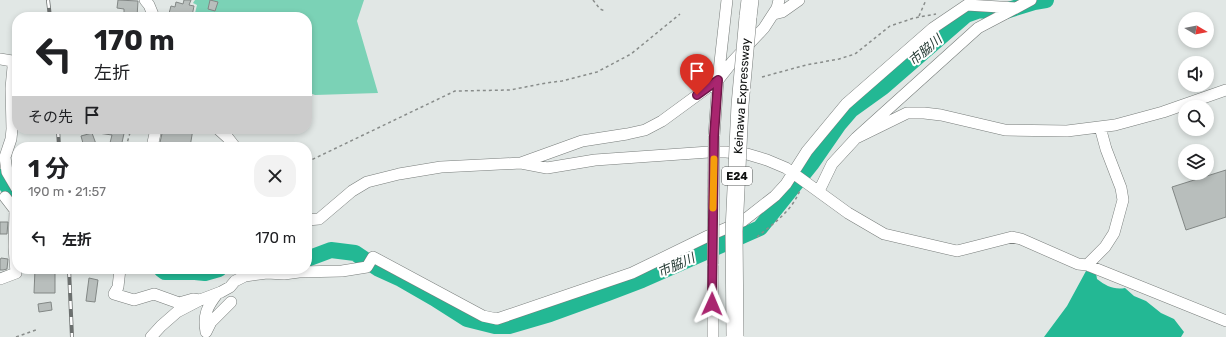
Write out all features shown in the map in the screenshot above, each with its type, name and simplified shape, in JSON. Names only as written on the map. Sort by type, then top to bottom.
[{"type":"highway","name":"Keinawa Expressway","points":[[735,336],[734,231],[740,105],[750,0]]},
{"type":"street","points":[[145,0],[152,12]]},
{"type":"street","points":[[713,337],[714,136],[718,80],[727,0]]},
{"type":"street","points":[[521,162],[582,141],[645,130],[662,121],[718,80],[764,28],[774,14],[779,0]]},
{"type":"street","points":[[774,14],[782,12],[799,0]]},
{"type":"street","points":[[819,191],[832,164],[856,138],[978,28],[1031,0]]},
{"type":"street","points":[[312,272],[342,271],[366,267],[373,257],[483,316],[497,319],[632,273],[744,220],[774,196],[786,184],[807,151],[846,104],[933,28],[967,5],[1016,8]]},
{"type":"street","points":[[0,59],[12,61]]},
{"type":"street","points":[[12,78],[12,129],[11,139],[5,157],[7,172],[12,180]]},
{"type":"street","points":[[856,138],[907,113],[941,115],[1005,130],[1067,131],[1100,127],[1115,125],[1163,112],[1226,90]]},
{"type":"street","points":[[1087,265],[1105,247],[1114,233],[1123,200],[1121,188],[1106,149],[1100,127]]},
{"type":"street","points":[[224,134],[231,142]]},
{"type":"street","points":[[312,220],[318,220],[352,191],[366,182],[441,166],[521,162],[547,168],[595,160],[709,152],[747,154],[786,168],[848,213],[884,234],[957,251],[1012,237],[1022,239],[1078,264],[1087,265],[1226,321]]},
{"type":"street","points":[[2,193],[12,194]]},
{"type":"street","points":[[2,193],[12,206]]},
{"type":"street","points":[[0,280],[14,274]]},
{"type":"street","points":[[119,274],[118,287],[114,294],[134,300],[154,294],[179,303],[193,299],[200,300]]},
{"type":"street","points":[[151,337],[177,312],[200,300],[217,294],[230,287],[235,281],[245,276],[284,274]]},
{"type":"street","points":[[217,294],[208,306],[204,323],[206,332],[211,322],[231,302]]},
{"type":"path","points":[[593,0],[600,10],[605,11]]},
{"type":"path","points":[[919,17],[926,0]]},
{"type":"path","points":[[312,160],[455,91],[510,90],[562,81],[597,72],[631,54],[680,14]]},
{"type":"path","points":[[762,77],[855,54],[890,26],[919,17],[938,14]]},
{"type":"path","points":[[757,236],[785,214],[796,200],[800,189]]},
{"type":"path","points":[[16,337],[36,330]]},
{"type":"shaded area","points":[[195,0],[364,0],[357,21],[378,93],[312,94],[312,12],[195,12],[197,5],[193,3]]},
{"type":"shaded area","points":[[1086,271],[1096,273],[1097,279],[1107,285],[1114,288],[1125,288],[1134,296],[1146,301],[1161,313],[1174,319],[1184,332],[1181,337],[1044,337],[1067,306]]},
{"type":"building","points":[[118,0],[138,1],[137,12],[124,12],[124,9],[117,8]]},
{"type":"building","points":[[184,0],[191,0],[189,5],[194,6],[193,12],[169,12],[171,6],[175,7],[176,2],[183,4]]},
{"type":"building","points":[[210,0],[218,2],[215,11],[208,9]]},
{"type":"building","points":[[92,134],[95,142],[83,142],[81,136]]},
{"type":"building","points":[[105,134],[124,134],[122,142],[110,142],[112,135]]},
{"type":"building","points":[[162,134],[192,134],[191,142],[160,142]]},
{"type":"building","points":[[1226,170],[1226,217],[1186,230],[1172,187],[1194,180],[1214,180],[1214,174]]},
{"type":"building","points":[[0,222],[8,222],[7,234],[0,234]]},
{"type":"building","points":[[1,258],[8,259],[7,269],[0,270]]},
{"type":"building","points":[[35,274],[55,274],[55,293],[34,293]]},
{"type":"building","points":[[89,278],[98,280],[95,302],[86,301]]},
{"type":"building","points":[[51,302],[52,310],[39,312],[38,304]]},
{"type":"waterway","name":"市脇川","points":[[312,257],[331,250],[355,253],[379,269],[401,279],[467,319],[495,326],[509,326],[550,314],[642,280],[760,228],[812,163],[839,124],[851,110],[883,87],[966,15],[980,10],[999,13],[1034,2],[1046,0]]},
{"type":"waterway","name":"市脇川","points":[[0,177],[12,193]]},
{"type":"railway","points":[[48,0],[49,12]]},
{"type":"railway","points":[[58,134],[59,142]]},
{"type":"railway","points":[[69,274],[72,337]]},
{"type":"slow traffic","points":[[713,208],[714,159]]},
{"type":"route","points":[[697,95],[718,80],[714,136],[712,304]]}]
